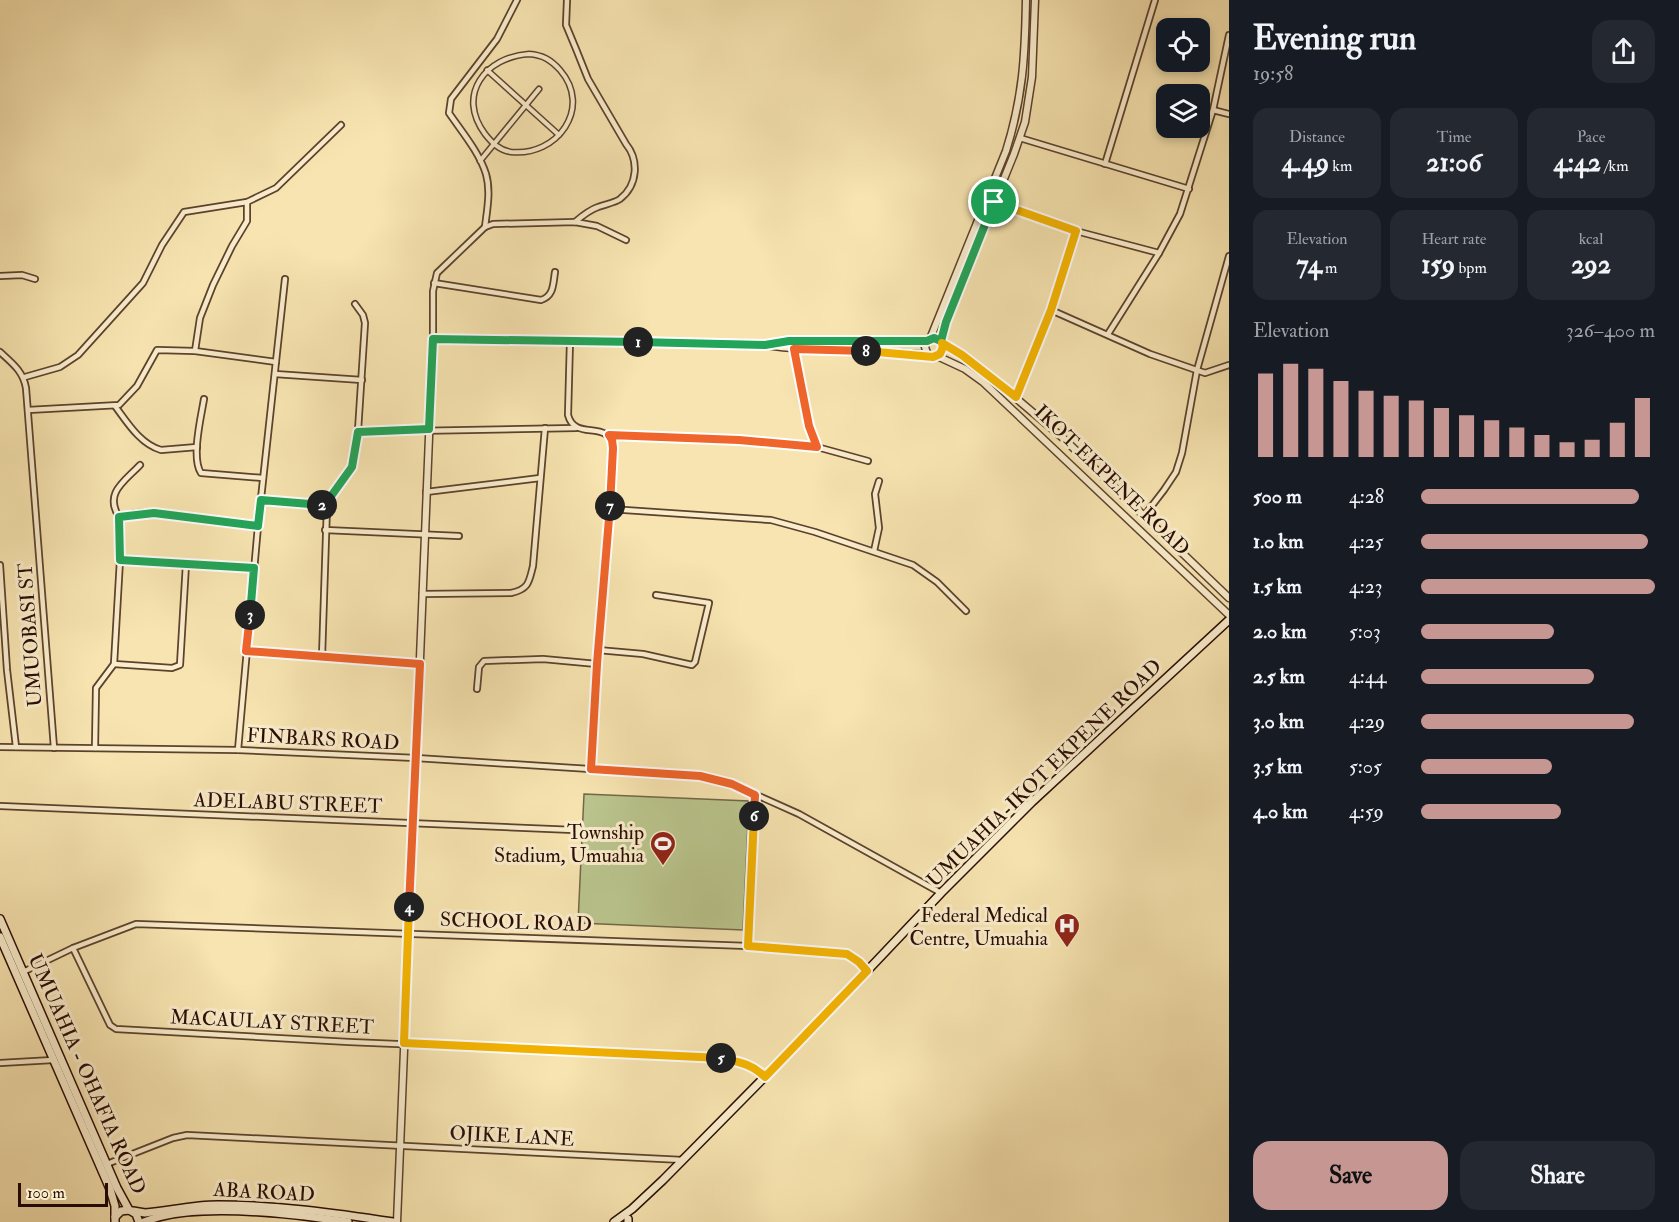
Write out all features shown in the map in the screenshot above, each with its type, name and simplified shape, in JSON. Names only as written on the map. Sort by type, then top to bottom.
[{"type":"main road","name":"UMUAHIA-IKOT EKPENE ROAD","points":[[633,1209],[765,1077],[941,893],[1032,802],[1229,620]]},
{"type":"main road","name":"UMUAHIA - OHAFIA ROAD","points":[[0,919],[120,1195],[139,1222]]},
{"type":"main road","name":"UMUAHIA - OHAFIA ROAD","points":[[0,937],[110,1189],[115,1206],[113,1220]]},
{"type":"main road","name":"ABA ROAD","points":[[131,1210],[144,1213],[201,1205],[251,1206],[317,1211],[395,1222]]},
{"type":"main road","points":[[627,1221],[633,1209]]},
{"type":"main road","points":[[615,1222],[633,1209]]},
{"type":"main road","points":[[113,1220],[121,1211],[131,1210]]},
{"type":"main road","name":"ABA ROAD","points":[[144,1222],[169,1216],[217,1211],[285,1214],[348,1222]]},
{"type":"street","points":[[485,227],[489,199],[486,175],[472,147],[449,113],[449,107],[451,99],[497,39],[517,0]]},
{"type":"street","points":[[567,0],[566,25],[584,69],[633,152],[636,163],[633,179],[626,194],[618,201],[596,207],[574,222]]},
{"type":"street","points":[[929,355],[925,347],[1016,119],[1023,74],[1026,0]]},
{"type":"street","points":[[433,339],[765,345],[794,349],[885,351],[937,356],[943,351],[942,342],[946,322],[1020,138],[1032,77],[1035,0]]},
{"type":"street","points":[[1105,164],[1155,0]]},
{"type":"street","points":[[1108,334],[1159,253],[1180,214],[1213,110],[1229,35]]},
{"type":"street","points":[[520,55],[541,55],[554,64],[564,75],[573,98],[570,117],[559,135],[543,147],[523,152],[499,149],[494,145],[482,130],[474,110],[476,89],[487,70],[501,60],[520,55]]},
{"type":"street","points":[[487,70],[559,135]]},
{"type":"street","points":[[480,162],[539,89]]},
{"type":"street","points":[[1213,110],[1229,114]]},
{"type":"street","points":[[0,352],[25,377],[60,367],[78,355],[143,283],[162,245],[184,212],[248,202],[276,188],[341,125]]},
{"type":"street","points":[[1020,138],[1189,189]]},
{"type":"street","points":[[195,351],[200,318],[213,285],[232,246],[248,221],[248,202]]},
{"type":"street","points":[[994,202],[1076,231],[1159,253]]},
{"type":"street","points":[[395,1222],[400,1146],[434,283],[443,265],[485,227],[493,224],[574,222],[597,226],[626,240]]},
{"type":"street","points":[[1016,397],[1051,310],[1076,231]]},
{"type":"street","points":[[1144,516],[1176,472],[1182,453],[1197,370],[1229,256]]},
{"type":"street","points":[[434,283],[542,300],[552,293],[555,272]]},
{"type":"street","points":[[0,276],[22,275],[35,279]]},
{"type":"street","points":[[238,750],[258,526],[285,279]]},
{"type":"street","points":[[322,657],[327,506],[329,499],[352,467],[358,432],[365,323],[363,315],[355,304]]},
{"type":"street","points":[[1051,310],[1150,354],[1205,373],[1229,365]]},
{"type":"street","points":[[765,345],[789,341],[928,340],[934,338],[942,342],[1016,397],[1063,438],[1229,598]]},
{"type":"street","points":[[569,425],[570,340]]},
{"type":"street","points":[[794,349],[809,426],[817,447]]},
{"type":"street","points":[[28,410],[119,405],[137,386],[157,350],[195,351],[276,362]]},
{"type":"street","name":"IKOT EKPENE ROAD","points":[[937,356],[965,369],[983,382],[1229,615]]},
{"type":"street","points":[[275,374],[362,380]]},
{"type":"street","name":"UMUOBASI ST","points":[[25,377],[54,748]]},
{"type":"street","points":[[204,399],[197,447],[201,473],[263,478]]},
{"type":"street","points":[[115,406],[137,434],[155,448],[167,450],[197,447]]},
{"type":"street","points":[[358,432],[545,428],[569,425],[609,435],[739,440],[817,447],[868,460]]},
{"type":"street","points":[[422,594],[511,593],[521,591],[527,586],[533,566],[545,428]]},
{"type":"street","points":[[591,769],[610,509],[613,448],[609,435]]},
{"type":"street","points":[[95,748],[96,688],[114,664],[120,560],[119,517],[112,506],[113,498],[117,489],[140,465]]},
{"type":"street","points":[[426,492],[540,478]]},
{"type":"street","points":[[874,551],[879,528],[875,494],[879,481]]},
{"type":"street","points":[[261,500],[327,506]]},
{"type":"street","points":[[610,509],[771,520],[913,565],[937,582],[966,610]]},
{"type":"street","points":[[119,517],[154,513],[258,526]]},
{"type":"street","points":[[325,530],[459,536]]},
{"type":"street","points":[[120,560],[254,568]]},
{"type":"street","points":[[114,664],[172,668],[180,665],[186,564]]},
{"type":"street","points":[[0,566],[7,670],[16,747]]},
{"type":"street","points":[[598,650],[643,654],[692,665],[696,662],[710,603],[656,595]]},
{"type":"street","points":[[246,651],[420,664]]},
{"type":"street","points":[[477,689],[479,667],[484,661],[543,659],[597,664]]},
{"type":"street","name":"FINBARS ROAD","points":[[0,747],[238,750],[416,758],[700,776],[732,784],[799,814],[941,893]]},
{"type":"street","points":[[748,946],[755,795]]},
{"type":"street","name":"ADELABU STREET","points":[[0,806],[574,830]]},
{"type":"street","name":"SCHOOL ROAD","points":[[23,972],[73,948],[136,924],[748,946],[847,954],[867,971]]},
{"type":"street","name":"MACAULAY STREET","points":[[73,948],[112,1028],[712,1057],[745,1063],[757,1069],[765,1077]]},
{"type":"street","points":[[0,1064],[53,1060]]},
{"type":"street","name":"OJIKE LANE","points":[[106,1164],[173,1138],[187,1135],[683,1160]]},
{"type":"green space","name":"Township Stadium, Umuahia","points":[[584,794],[749,801],[743,930],[578,923]]},
{"type":"place","name":"Township Stadium, Umuahia","points":[[663,867]]},
{"type":"place","name":"Federal Medical Centre, Umuahia","points":[[1067,949]]},
{"type":"route","points":[[994,202],[1076,231],[1051,310],[1016,397],[962,355],[942,343],[943,351],[933,357],[885,351],[794,349],[809,426],[817,447],[739,440],[609,435],[613,448],[610,509],[591,769],[700,776],[732,784],[755,795],[748,946],[847,954],[867,971],[765,1077],[757,1069],[745,1063],[712,1057],[404,1043],[420,664],[246,651],[254,568],[120,560],[119,517],[136,513],[154,513],[258,526],[261,500],[327,506],[329,499],[352,467],[358,432],[429,429],[433,339],[765,345],[789,341],[927,341],[934,338],[941,341],[946,322],[994,202]]}]
